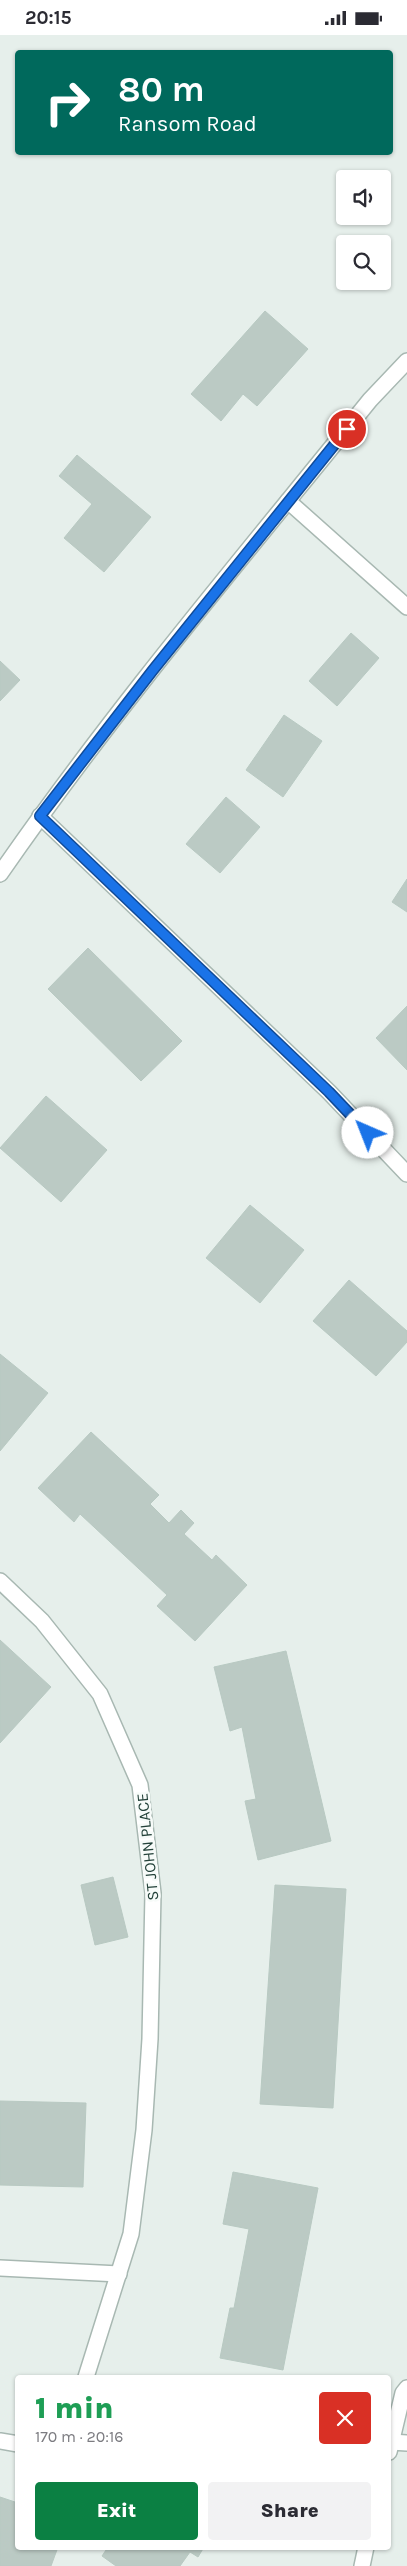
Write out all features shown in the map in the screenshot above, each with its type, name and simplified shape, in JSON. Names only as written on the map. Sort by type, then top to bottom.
[{"type":"street","points":[[0,874],[40,816],[153,670],[370,400],[407,361]]},
{"type":"street","points":[[288,501],[407,607]]},
{"type":"street","points":[[40,816],[329,1092],[407,1174]]},
{"type":"street","name":"ST JOHN PLACE","points":[[0,1581],[42,1621],[100,1694],[140,1785],[153,1893],[150,2039],[144,2130],[131,2234],[87,2375]]},
{"type":"street","points":[[0,2268],[119,2274]]},
{"type":"street","points":[[391,2443],[403,2393],[407,2388]]},
{"type":"street","points":[[0,2441],[15,2444]]},
{"type":"street","points":[[391,2447],[407,2443]]},
{"type":"street","points":[[362,2566],[365,2550]]},
{"type":"building","points":[[265,311],[308,349],[257,406],[243,394],[221,421],[191,394]]},
{"type":"building","points":[[77,455],[151,517],[104,572],[64,538],[92,504],[59,476]]},
{"type":"building","points":[[351,633],[379,658],[337,706],[309,681]]},
{"type":"building","points":[[0,661],[20,680],[0,701]]},
{"type":"building","points":[[284,715],[322,741],[283,797],[246,770]]},
{"type":"building","points":[[226,797],[260,827],[220,873],[186,844]]},
{"type":"building","points":[[407,879],[407,912],[392,902]]},
{"type":"building","points":[[88,948],[182,1041],[141,1081],[48,989]]},
{"type":"building","points":[[407,1006],[407,1070],[376,1038]]},
{"type":"building","points":[[46,1096],[107,1150],[61,1202],[0,1148]]},
{"type":"building","points":[[250,1205],[304,1250],[260,1303],[206,1258]]},
{"type":"building","points":[[349,1280],[407,1331],[407,1342],[376,1376],[313,1321]]},
{"type":"building","points":[[0,1354],[48,1393],[0,1451]]},
{"type":"building","points":[[91,1432],[159,1495],[150,1504],[169,1523],[181,1510],[194,1523],[184,1534],[212,1560],[216,1555],[247,1585],[195,1641],[157,1606],[167,1595],[80,1514],[74,1522],[38,1488]]},
{"type":"building","points":[[0,1640],[51,1687],[0,1743]]},
{"type":"building","points":[[286,1651],[331,1841],[258,1860],[245,1801],[256,1799],[242,1727],[230,1731],[214,1667]]},
{"type":"building","points":[[113,1877],[128,1937],[95,1945],[81,1885]]},
{"type":"building","points":[[275,1885],[346,1889],[333,2108],[260,2104]]},
{"type":"building","points":[[0,2101],[86,2103],[83,2187],[0,2185]]},
{"type":"building","points":[[233,2172],[318,2188],[283,2370],[220,2358],[230,2308],[234,2308],[249,2229],[223,2224]]},
{"type":"building","points":[[0,2497],[15,2502],[15,2550],[57,2550],[51,2566],[0,2566]]},
{"type":"building","points":[[106,2550],[202,2550],[198,2557],[190,2552],[180,2566],[116,2566],[102,2556]]},
{"type":"route","points":[[347,429],[153,670],[40,816],[329,1092],[368,1133]]}]
